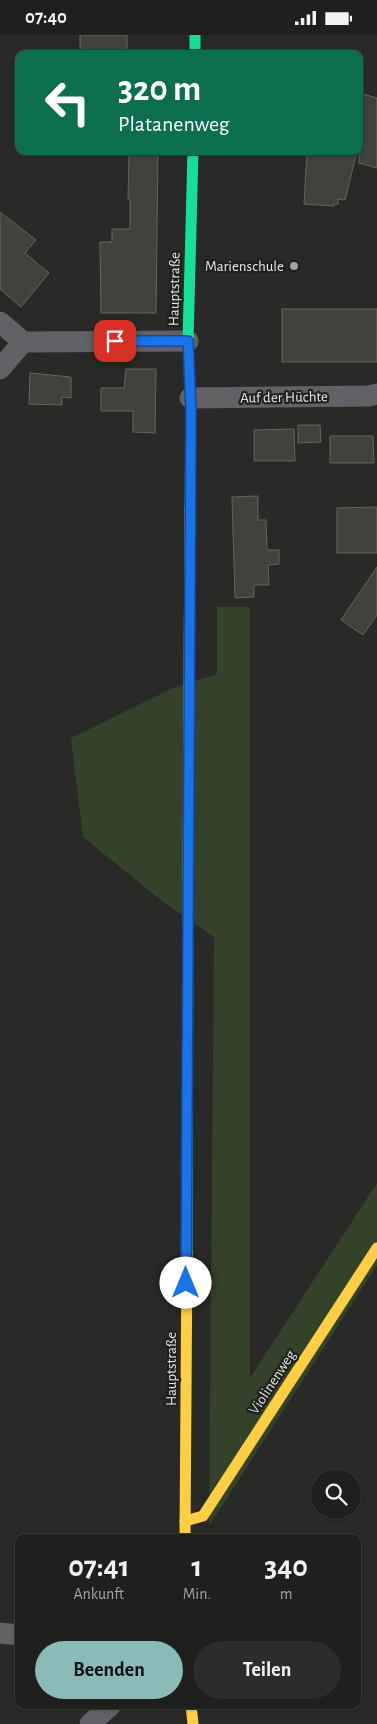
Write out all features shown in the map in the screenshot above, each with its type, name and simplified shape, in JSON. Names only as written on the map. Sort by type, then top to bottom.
[{"type":"street","points":[[195,35],[195,50]]},
{"type":"street","name":"Hauptstraße","points":[[186,1534],[190,398],[188,341],[193,155]]},
{"type":"street","points":[[0,322],[23,342],[188,341]]},
{"type":"street","points":[[0,369],[23,342]]},
{"type":"street","name":"Auf der Hüchte","points":[[190,398],[368,396],[377,393]]},
{"type":"street","name":"Violinenweg","points":[[185,1521],[203,1517],[377,1248]]},
{"type":"street","points":[[0,1633],[15,1635]]},
{"type":"street","points":[[90,1724],[107,1709]]},
{"type":"street","points":[[191,1709],[192,1724]]},
{"type":"green space","points":[[217,607],[250,607],[250,1378],[377,1183],[377,1265],[209,1526],[214,937],[162,901],[83,837],[71,738],[173,688],[217,674]]},
{"type":"building","points":[[80,35],[127,35],[127,50],[80,50]]},
{"type":"building","points":[[363,94],[377,98],[377,168],[359,163],[359,155],[363,155]]},
{"type":"building","points":[[129,155],[158,155],[156,313],[101,313],[100,242],[112,242],[112,229],[130,229],[130,199],[128,199]]},
{"type":"building","points":[[307,155],[356,155],[345,200],[338,199],[338,204],[334,204],[334,206],[304,204]]},
{"type":"building","points":[[0,212],[36,240],[25,253],[49,273],[21,307],[0,289]]},
{"type":"building","points":[[282,309],[377,309],[377,362],[282,362]]},
{"type":"building","points":[[126,369],[156,369],[155,433],[133,432],[133,411],[101,411],[101,388],[124,388]]},
{"type":"building","points":[[30,373],[71,377],[71,398],[62,397],[62,405],[29,404]]},
{"type":"building","points":[[298,425],[320,425],[321,442],[298,443]]},
{"type":"building","points":[[294,429],[295,461],[254,461],[254,430]]},
{"type":"building","points":[[330,436],[373,436],[374,463],[330,463]]},
{"type":"building","points":[[258,496],[258,520],[266,520],[267,550],[279,550],[279,564],[268,565],[269,585],[254,585],[254,597],[235,598],[232,497]]},
{"type":"building","points":[[377,507],[377,553],[337,553],[337,508]]},
{"type":"building","points":[[377,567],[377,615],[363,635],[341,620]]},
{"type":"traffic: fast","points":[[195,35],[195,50]]},
{"type":"traffic: fast","points":[[190,509],[191,410],[188,341],[193,155]]},
{"type":"traffic: fast","points":[[187,1253],[188,881]]},
{"type":"traffic: slow","points":[[188,881],[190,509]]},
{"type":"traffic: slow","points":[[185,1521],[203,1516],[377,1248]]},
{"type":"traffic: slow","points":[[185,1534],[187,1253]]},
{"type":"traffic: slow","points":[[191,1709],[193,1724]]},
{"type":"place","name":"Marienschule","points":[[294,266]]},
{"type":"route","points":[[115,341],[188,341],[191,410],[186,1283]]}]
